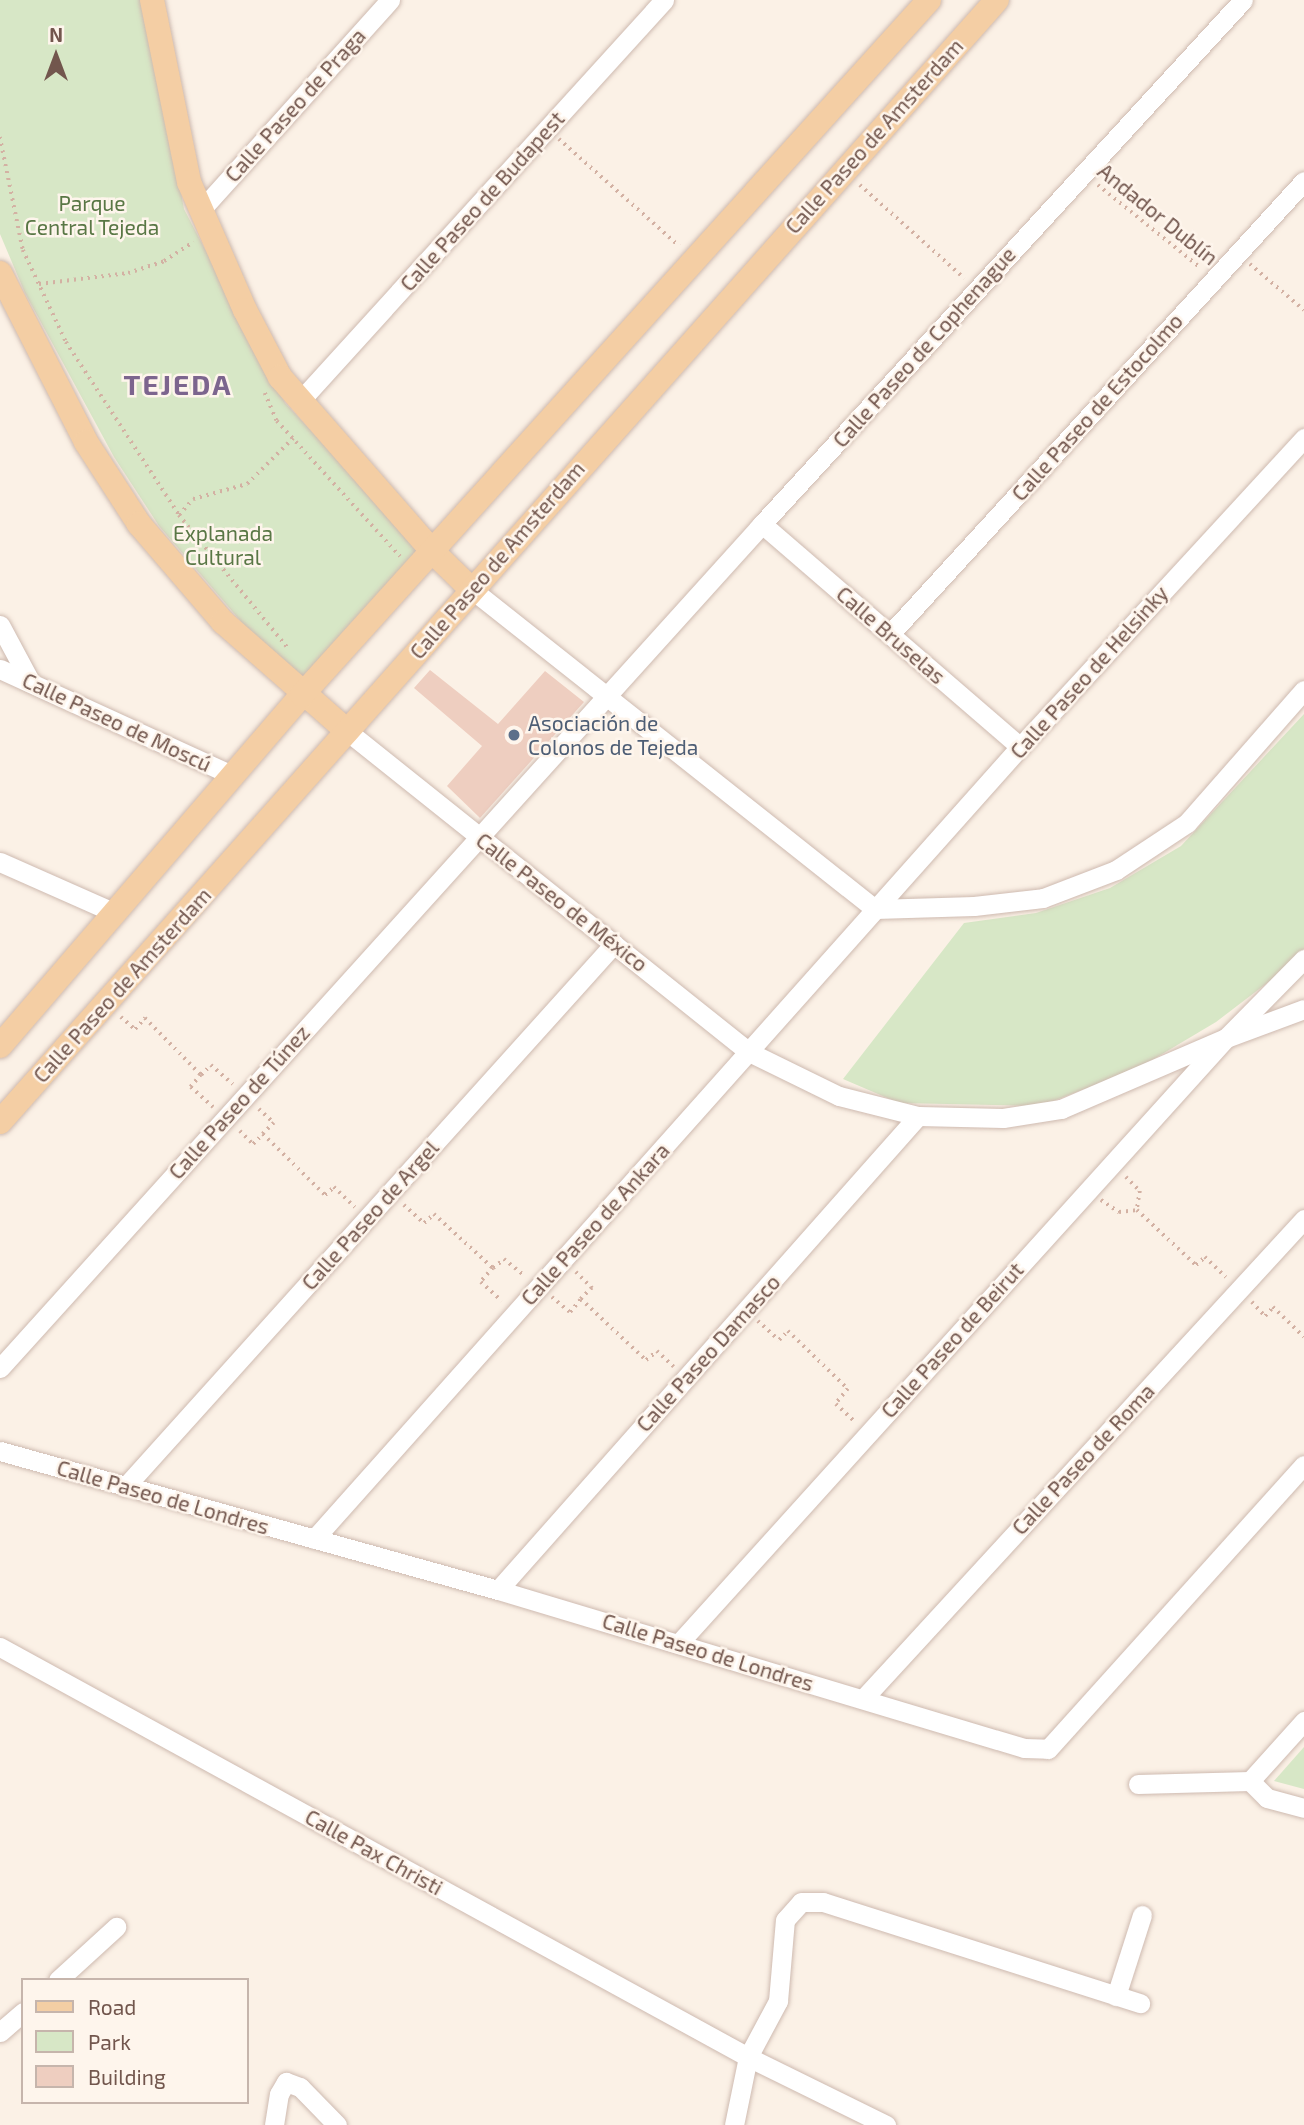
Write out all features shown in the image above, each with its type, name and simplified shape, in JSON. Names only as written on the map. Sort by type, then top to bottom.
[{"type":"main road","points":[[152,0],[189,182],[251,321],[299,402],[433,552],[470,588]]},
{"type":"main road","points":[[1,1045],[302,695],[929,0]]},
{"type":"main road","name":"Calle Paseo de Amsterdam","points":[[0,1122],[347,731],[470,588],[997,0]]},
{"type":"main road","name":"Calle Paseo de México","points":[[0,273],[86,442],[139,524],[223,622],[302,695],[347,731]]},
{"type":"street","name":"Calle Paseo de Praga","points":[[200,211],[390,0]]},
{"type":"street","name":"Calle Paseo de Budapest","points":[[299,402],[664,0]]},
{"type":"street","name":"Calle Paseo de Cophenague","points":[[608,697],[762,524],[1243,0]]},
{"type":"street","name":"Calle Paseo de Estocolmo","points":[[891,633],[1304,181]]},
{"type":"street","name":"Calle Paseo de Helsinky","points":[[875,909],[1304,438]]},
{"type":"street","name":"Calle Bruselas","points":[[762,524],[1020,747]]},
{"type":"street","points":[[470,588],[875,909],[974,906],[1043,898],[1116,870],[1187,822],[1304,690]]},
{"type":"street","points":[[0,625],[30,681]]},
{"type":"street","name":"Calle Paseo de Moscú","points":[[0,669],[234,776]]},
{"type":"street","name":"Calle Paseo de Túnez","points":[[0,1368],[478,836],[608,697]]},
{"type":"street","name":"Calle Paseo de México","points":[[347,731],[748,1052],[839,1096],[918,1116],[1003,1118],[1061,1109],[1226,1038],[1304,959]]},
{"type":"street","points":[[0,862],[115,913]]},
{"type":"street","name":"Calle Paseo de Ankara","points":[[314,1539],[875,909]]},
{"type":"street","name":"Calle Paseo de Argel","points":[[125,1487],[614,944]]},
{"type":"street","points":[[1226,1038],[1304,1009]]},
{"type":"street","name":"Calle Paseo de Beirut","points":[[679,1643],[1226,1038]]},
{"type":"street","name":"Calle Paseo Damasco","points":[[498,1590],[918,1116]]},
{"type":"street","name":"Calle Paseo de Roma","points":[[863,1699],[1304,1219]]},
{"type":"street","name":"Calle Paseo de Londres","points":[[0,1451],[498,1590],[1024,1748],[1048,1749],[1304,1465]]},
{"type":"street","name":"Calle Pax Christi","points":[[0,1647],[748,2057],[886,2125]]},
{"type":"street","points":[[1138,1784],[1250,1781],[1304,1721]]},
{"type":"street","points":[[1250,1781],[1267,1798],[1304,1808]]},
{"type":"street","points":[[734,2125],[748,2057],[778,2001],[785,1920],[801,1902],[823,1902],[1140,2003]]},
{"type":"street","points":[[1116,1996],[1142,1915]]},
{"type":"street","points":[[60,1978],[116,1927]]},
{"type":"street","points":[[0,2032],[21,2013]]},
{"type":"street","points":[[274,2125],[279,2094],[286,2082],[300,2087],[337,2125]]},
{"type":"path","points":[[547,129],[695,261]]},
{"type":"path","points":[[0,137],[23,250],[92,386],[179,515],[294,656]]},
{"type":"path","points":[[843,170],[976,290]]},
{"type":"path","name":"Andador Dublín","points":[[1083,172],[1214,279]]},
{"type":"path","points":[[39,284],[128,273],[164,261],[200,238]]},
{"type":"path","name":"Andador Dublín","points":[[1238,253],[1304,310]]},
{"type":"path","points":[[179,515],[194,499],[247,484],[293,438]]},
{"type":"path","points":[[106,1003],[135,1030],[145,1018],[201,1075]]},
{"type":"path","points":[[211,1065],[274,1123],[253,1144],[191,1087],[201,1075],[211,1065]]},
{"type":"path","points":[[263,1134],[325,1195],[334,1187],[367,1218]]},
{"type":"path","points":[[1112,1164],[1140,1191],[1137,1210]]},
{"type":"path","points":[[1088,1190],[1119,1212],[1137,1210],[1196,1265],[1205,1257],[1265,1316],[1273,1307],[1304,1337]]},
{"type":"path","points":[[390,1193],[424,1223],[433,1214],[492,1268]]},
{"type":"path","points":[[515,1313],[481,1282],[492,1268],[504,1259],[570,1312],[592,1288],[564,1261]]},
{"type":"path","points":[[581,1299],[646,1360],[657,1351],[685,1378]]},
{"type":"path","points":[[746,1310],[779,1340],[788,1331],[848,1389],[836,1404],[868,1434]]},
{"type":"green space","name":"Parque Central Tejeda","points":[[0,0],[145,0],[184,209],[285,403],[422,548],[300,684],[262,646],[159,526],[114,457],[25,293],[0,234]]},
{"type":"green space","points":[[1304,714],[1304,949],[1279,974],[1216,1022],[1137,1069],[1040,1106],[899,1103],[843,1079],[964,923],[1036,913],[1110,888],[1181,846]]},
{"type":"green space","points":[[1304,1747],[1304,1789],[1274,1781]]},
{"type":"building","name":"Asociación de Colonos de Tejeda","points":[[430,670],[498,724],[545,671],[584,702],[480,818],[447,786],[482,746],[414,688]]},
{"type":"place","name":"Asociación de Colonos de Tejeda","points":[[514,735]]},
{"type":"district","name":"TEJEDA","points":[[178,384]]},
{"type":"park label","name":"Explanada Cultural","points":[[223,545]]}]
